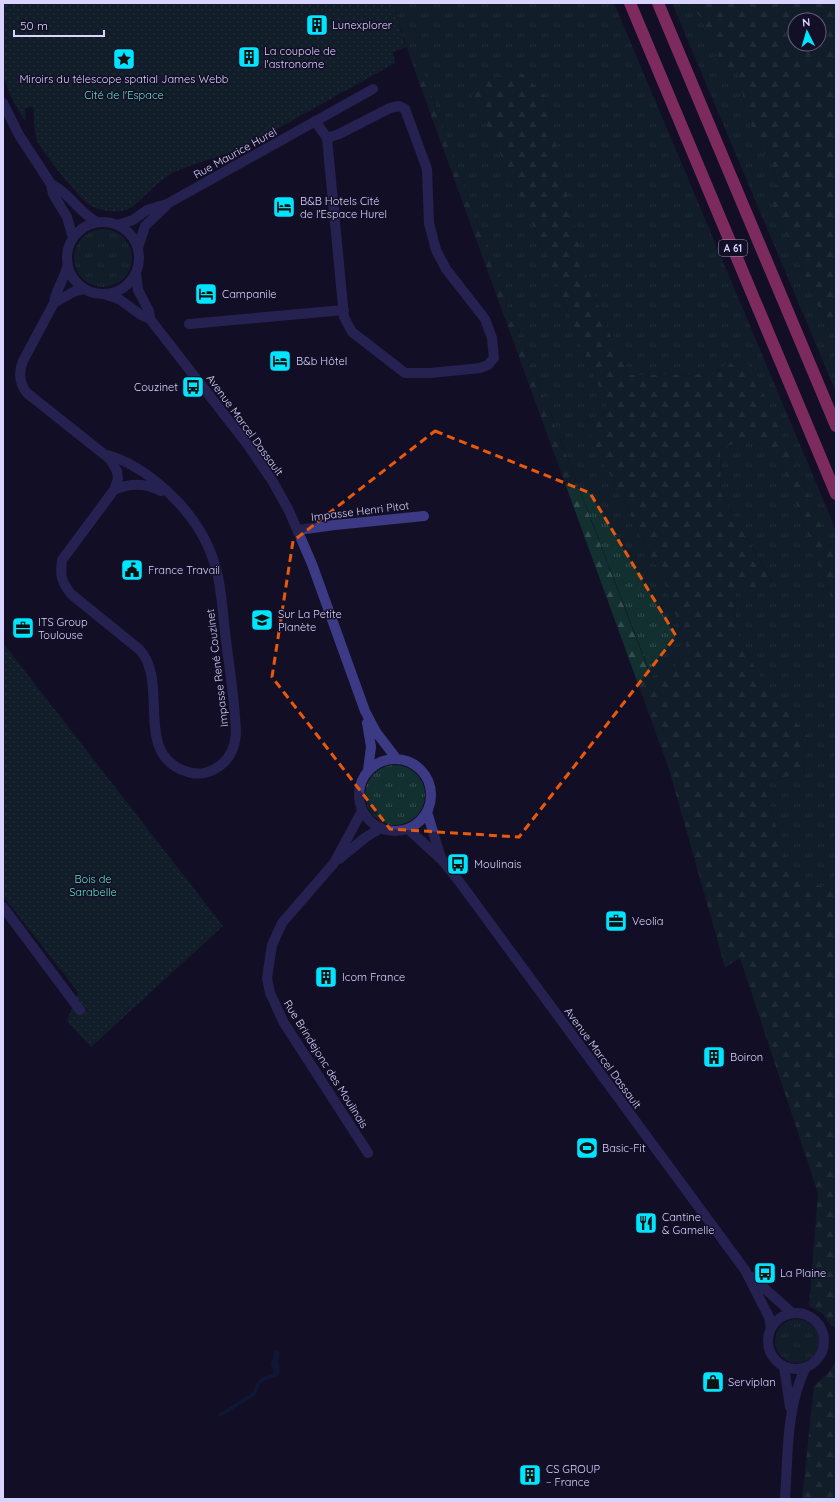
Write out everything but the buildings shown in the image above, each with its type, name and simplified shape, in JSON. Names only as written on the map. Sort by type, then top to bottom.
[{"type":"highway","name":"A 61","points":[[630,3],[836,494]]},
{"type":"highway","name":"A 61","points":[[658,3],[836,426]]},
{"type":"street","name":"Rue Maurice Hurel","points":[[118,225],[133,220],[147,210],[167,204],[373,89]]},
{"type":"street","points":[[3,103],[19,135],[51,184],[53,194],[67,217],[73,238]]},
{"type":"street","points":[[315,121],[327,138],[344,310],[346,322],[350,329],[401,372],[409,374],[484,367],[492,362],[494,358],[492,338],[485,319],[446,269],[436,250],[429,223],[427,169],[405,109],[399,106],[390,108],[339,134],[327,138]]},
{"type":"street","points":[[51,184],[61,188],[78,209],[86,216],[97,222],[118,225],[130,235],[138,248],[136,273],[124,288],[104,294],[84,289],[73,279],[67,267],[67,252],[73,238],[86,226],[97,222]]},
{"type":"street","name":"Rue Maurice Hurel","points":[[138,248],[145,226],[167,204]]},
{"type":"street","name":"Impasse René Couzinet","points":[[67,267],[65,278],[54,297],[54,304],[23,361],[20,371],[22,384],[33,399],[104,454],[114,465],[117,471],[118,479],[114,490],[62,560],[60,572],[62,583],[71,594],[143,654],[150,669],[157,739],[161,753],[177,768],[191,773],[203,773],[216,769],[226,760],[235,741],[236,726],[219,583],[215,566],[200,530],[184,510],[141,471],[126,462],[104,454]]},
{"type":"street","name":"Avenue Marcel Dassault","points":[[136,273],[138,290],[149,311],[150,319]]},
{"type":"street","name":"Impasse René Couzinet","points":[[54,304],[75,291],[84,289]]},
{"type":"street","name":"Avenue Marcel Dassault","points":[[104,294],[119,298],[141,315],[150,319],[247,444],[273,482],[298,530],[365,711],[376,732],[396,758],[406,760],[416,765],[425,774],[431,793],[431,799],[427,812],[442,860]]},
{"type":"street","points":[[189,324],[344,310]]},
{"type":"street","name":"Impasse René Couzinet","points":[[114,490],[122,486],[141,484],[160,490],[174,500]]},
{"type":"street","name":"Impasse Henri Pitot","points":[[298,530],[335,524],[424,516]]},
{"type":"street","name":"Avenue Marcel Dassault","points":[[362,811],[359,800],[359,789],[362,779],[368,770],[371,747],[365,711]]},
{"type":"street","points":[[368,770],[381,761],[396,758]]},
{"type":"street","points":[[362,811],[370,821],[380,828],[394,831],[408,829],[419,822],[427,812]]},
{"type":"street","name":"Rue Brindejonc des Moulinais","points":[[334,863],[362,811]]},
{"type":"street","name":"Rue Brindejonc des Moulinais","points":[[368,1153],[284,1024],[270,992],[267,978],[272,945],[282,923],[334,863],[366,837],[380,828]]},
{"type":"street","name":"Avenue Marcel Dassault","points":[[408,829],[442,860],[745,1270],[769,1317],[771,1328],[768,1344],[770,1353],[776,1361],[784,1367]]},
{"type":"street","points":[[3,908],[80,1010]]},
{"type":"street","name":"Avenue Marcel Dassault","points":[[745,1270],[792,1314]]},
{"type":"street","points":[[771,1328],[778,1319],[792,1314],[809,1316],[816,1322],[824,1338],[820,1355],[814,1362],[799,1369],[784,1367],[789,1393],[791,1419]]},
{"type":"street","points":[[785,1499],[791,1419],[797,1389],[806,1367]]},
{"type":"highlighted area","points":[[435,431],[590,493],[676,636],[519,837],[390,829],[272,677],[293,541]]},
{"type":"green space","name":"Cité de l'Espace","points":[[3,3],[392,3],[406,47],[393,52],[395,63],[250,144],[190,166],[165,177],[135,204],[126,210],[108,211],[98,209],[90,205],[70,185],[45,154],[37,140],[33,107],[25,108],[26,120],[24,120],[11,97],[3,75]]},
{"type":"green space","points":[[392,3],[614,3],[833,523],[836,532],[836,558],[751,365],[728,363],[715,374],[631,375],[612,339],[587,278],[544,95],[472,95],[528,212],[585,355],[609,410],[584,423],[665,583],[688,651],[671,671],[652,678],[489,253],[424,74],[416,74]]},
{"type":"green space","points":[[672,3],[687,3],[702,19],[724,71],[738,71],[746,112],[762,151],[772,160],[778,184],[770,197],[817,304],[836,338],[836,392]]},
{"type":"green space","points":[[687,3],[828,3],[836,22],[836,338],[817,304],[770,197],[778,184],[772,160],[762,151],[746,112],[738,71],[724,71],[702,19]]},
{"type":"green space","points":[[828,3],[836,3],[836,22]]},
{"type":"green space","points":[[416,74],[424,74],[489,253],[651,677],[671,671],[688,651],[665,583],[584,423],[609,410],[585,355],[528,212],[472,95],[482,79],[522,74],[544,95],[587,278],[612,339],[631,375],[715,374],[728,363],[751,365],[836,558],[836,610],[782,464],[752,439],[720,448],[721,493],[773,584],[736,590],[735,628],[764,686],[808,736],[803,772],[764,783],[781,846],[798,883],[829,887],[836,898],[836,1326],[831,1326],[822,1313],[809,1306],[818,1193],[740,958],[725,967],[669,769]]},
{"type":"green space","points":[[97,229],[109,229],[119,233],[128,242],[132,252],[132,264],[124,279],[109,287],[97,287],[87,283],[78,274],[74,264],[74,252],[78,242],[87,233]]},
{"type":"green space","points":[[752,439],[782,464],[836,610],[836,898],[829,887],[798,884],[781,846],[764,783],[803,772],[808,736],[764,686],[735,628],[736,590],[773,583],[721,493],[720,448]]},
{"type":"green space","name":"Bois de Sarabelle","points":[[3,643],[223,926],[91,1047],[67,1021],[78,992],[3,896]]},
{"type":"green space","points":[[395,765],[412,770],[420,778],[425,795],[420,812],[412,820],[395,825],[378,820],[370,812],[365,795],[370,778],[378,770]]},
{"type":"green space","points":[[793,1319],[801,1319],[806,1320],[813,1325],[818,1332],[818,1350],[813,1357],[806,1362],[793,1363],[785,1360],[778,1353],[775,1345],[775,1337],[778,1329],[785,1322]]},
{"type":"green space","points":[[836,1361],[836,1499],[802,1499],[814,1386],[828,1373]]},
{"type":"water","points":[[275,1349],[280,1353],[278,1361],[280,1373],[276,1378],[271,1365]]},
{"type":"waterway","points":[[220,1415],[254,1394],[258,1384],[263,1379],[275,1375]]},
{"type":"place","name":"Lunexplorer","points":[[317,25]]},
{"type":"place","name":"La coupole de l'astronome","points":[[249,57]]},
{"type":"place","name":"Miroirs du télescope spatial James Webb","points":[[124,59]]},
{"type":"place","name":"B&B Hotels Cité de l’Espace Hurel","points":[[284,207]]},
{"type":"place","name":"Campanile","points":[[206,294]]},
{"type":"place","name":"B&b Hôtel","points":[[280,361]]},
{"type":"place","name":"Couzinet","points":[[193,387]]},
{"type":"place","name":"France Travail","points":[[132,570]]},
{"type":"place","name":"Sur La Petite Planète","points":[[262,620]]},
{"type":"place","name":"ITS Group Toulouse","points":[[23,628]]},
{"type":"place","name":"Moulinais","points":[[458,864]]},
{"type":"place","name":"Veolia","points":[[616,921]]},
{"type":"place","name":"Icom France","points":[[326,977]]},
{"type":"place","name":"Boiron","points":[[714,1057]]},
{"type":"place","name":"Basic-Fit","points":[[587,1148]]},
{"type":"place","name":"Cantine & Gamelle","points":[[646,1223]]},
{"type":"place","name":"La Plaine","points":[[765,1273]]},
{"type":"place","name":"Serviplan","points":[[713,1382]]},
{"type":"place","name":"CS GROUP – France","points":[[530,1475]]}]
